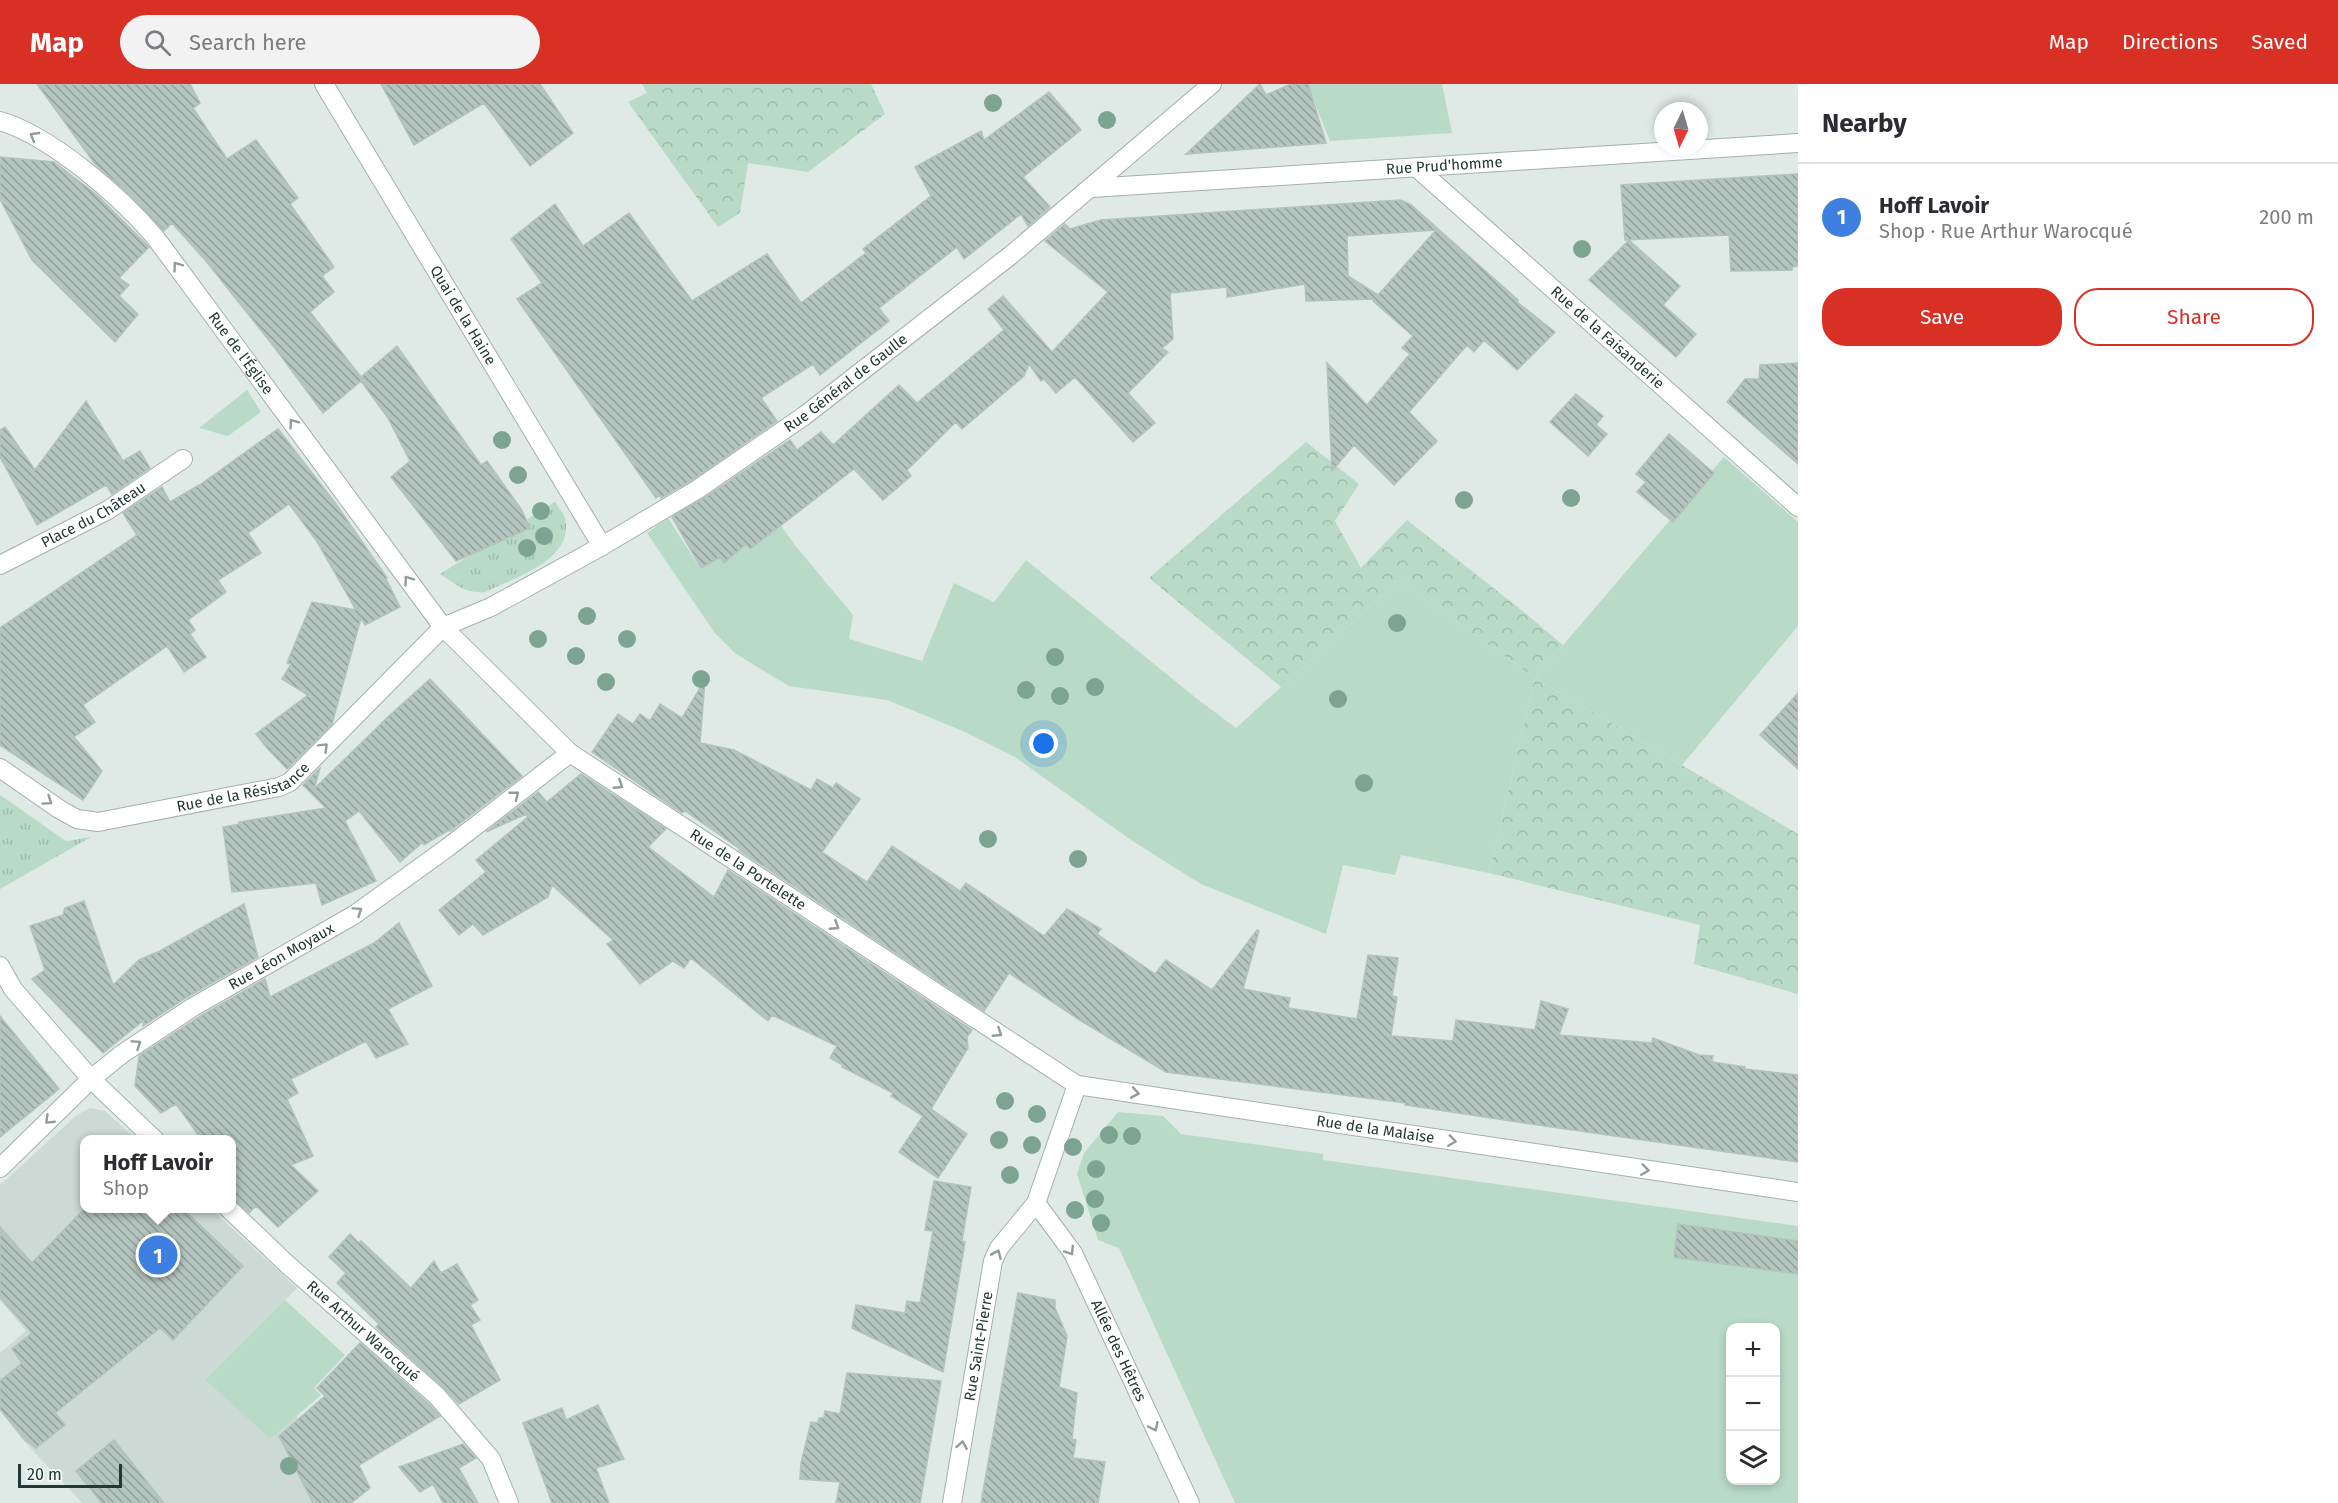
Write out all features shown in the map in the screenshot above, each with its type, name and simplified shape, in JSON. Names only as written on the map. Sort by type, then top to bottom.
[{"type":"street","name":"Quai de la Haine","points":[[324,84],[602,546]]},
{"type":"street","name":"Rue Général de Gaulle","points":[[443,627],[490,608],[602,546],[698,489],[804,416],[1011,255],[1212,84]]},
{"type":"street","name":"Rue de l'Église","points":[[0,121],[29,132],[48,144],[104,186],[137,216],[155,237],[443,627]]},
{"type":"street","name":"Rue Prud'homme","points":[[1091,188],[1798,143]]},
{"type":"street","name":"Rue de la Faisanderie","points":[[1417,168],[1798,507]]},
{"type":"street","name":"Place du Château","points":[[0,565],[108,510],[183,459]]},
{"type":"street","name":"Rue de la Portelette","points":[[443,627],[570,753],[1077,1085]]},
{"type":"street","name":"Rue de la Résistance","points":[[0,768],[77,819],[98,822],[279,787],[290,782],[443,627]]},
{"type":"street","name":"Rue Léon Moyaux","points":[[0,1168],[91,1079],[122,1054],[193,1007],[354,915],[447,848],[570,753]]},
{"type":"street","points":[[0,966],[13,989],[91,1079],[150,1135]]},
{"type":"street","points":[[1036,1203],[1077,1085]]},
{"type":"street","name":"Rue de la Malaise","points":[[1077,1085],[1798,1192]]},
{"type":"street","name":"Rue Saint-Pierre","points":[[952,1503],[993,1262],[999,1248],[1036,1203]]},
{"type":"street","name":"Allée des Hêtres","points":[[1036,1203],[1073,1253],[1190,1503]]},
{"type":"street","name":"Rue Arthur Warocqué","points":[[232,1213],[436,1396],[491,1459],[509,1503]]},
{"type":"shaded area","points":[[90,1108],[105,1111],[132,1135],[80,1135],[80,1213],[215,1213],[297,1288],[205,1380],[270,1439],[296,1416],[327,1473],[337,1503],[82,1503],[22,1439],[0,1411],[0,1353],[26,1331],[0,1300],[0,1185],[77,1115]]},
{"type":"green space","points":[[642,84],[871,84],[885,114],[808,172],[748,163],[740,213],[718,227],[628,102],[647,93]]},
{"type":"green space","points":[[1307,84],[1442,84],[1452,133],[1330,141]]},
{"type":"green space","points":[[247,390],[261,412],[228,436],[199,428]]},
{"type":"green space","points":[[1306,442],[1359,484],[1335,521],[1361,568],[1407,520],[1563,645],[1535,678],[1399,580],[1281,687],[1149,578]]},
{"type":"green space","points":[[1724,457],[1798,522],[1798,626],[1682,765],[1535,678]]},
{"type":"green space","points":[[555,502],[565,518],[566,533],[561,545],[552,556],[526,574],[485,592],[478,592],[466,590],[440,574]]},
{"type":"green space","points":[[668,518],[700,568],[718,555],[724,562],[777,520],[853,615],[849,639],[922,661],[954,583],[994,602],[1026,560],[1236,728],[1399,580],[1535,678],[1489,873],[1401,855],[1395,875],[1343,865],[1326,934],[1201,884],[1131,840],[1015,757],[963,731],[887,700],[789,686],[736,654],[714,632],[647,533]]},
{"type":"green space","points":[[1535,678],[1798,834],[1798,994],[1694,964],[1700,925],[1489,873]]},
{"type":"green space","points":[[0,795],[66,841],[91,837],[0,889]]},
{"type":"green space","points":[[1118,1112],[1163,1116],[1181,1134],[1323,1154],[1323,1160],[1798,1226],[1798,1503],[1235,1503],[1119,1248],[1098,1240],[1077,1174],[1084,1153]]},
{"type":"green space","points":[[285,1300],[345,1355],[314,1388],[321,1395],[270,1439],[205,1380]]},
{"type":"building","points":[[37,84],[190,84],[200,103],[193,108],[227,159],[256,140],[298,198],[290,204],[334,267],[322,276],[334,292],[310,312],[361,377],[397,346],[481,465],[487,461],[521,509],[530,528],[456,561],[391,477],[410,461],[388,418],[361,381],[323,413],[206,261],[172,223],[164,231],[131,196],[95,164]]},
{"type":"building","points":[[381,84],[540,84],[573,133],[530,166],[484,103],[414,145]]},
{"type":"building","points":[[1260,84],[1266,95],[1291,84],[1308,84],[1326,143],[1186,154]]},
{"type":"building","points":[[1049,92],[1081,130],[1023,177],[1050,207],[1028,226],[1021,214],[964,259],[957,247],[879,308],[889,321],[820,375],[813,364],[761,398],[777,421],[692,480],[661,498],[660,495],[656,498],[517,299],[542,283],[511,239],[555,204],[583,246],[629,213],[692,301],[767,254],[801,303],[866,253],[863,249],[931,196],[915,167],[981,131],[984,140]]},
{"type":"building","points":[[0,157],[54,162],[97,195],[149,247],[119,278],[129,285],[119,296],[138,314],[115,342],[32,260],[0,199]]},
{"type":"building","points":[[1798,174],[1798,266],[1792,267],[1792,270],[1731,271],[1729,233],[1728,235],[1625,240],[1621,185]]},
{"type":"building","points":[[1400,200],[1410,204],[1518,300],[1517,302],[1555,332],[1517,370],[1484,340],[1474,352],[1467,345],[1409,412],[1437,441],[1394,485],[1354,445],[1332,471],[1327,363],[1367,405],[1410,354],[1402,348],[1413,336],[1373,301],[1374,299],[1306,301],[1305,284],[1227,297],[1227,287],[1170,293],[1173,339],[1162,348],[1168,352],[1128,393],[1155,423],[1133,442],[1075,377],[1056,393],[1044,379],[1041,381],[1029,364],[1024,376],[962,429],[956,422],[907,470],[911,476],[883,500],[854,469],[750,549],[746,544],[724,563],[720,557],[701,568],[672,517],[790,440],[797,450],[821,432],[833,445],[899,385],[917,403],[1004,330],[988,309],[1003,296],[1052,352],[1108,292],[1045,241],[1065,224],[1070,229],[1101,220]],"holes":[[[1436,230],[1378,295],[1348,276],[1347,236]]]},
{"type":"building","points":[[1629,240],[1680,286],[1663,305],[1696,334],[1676,357],[1589,280]]},
{"type":"building","points":[[1798,363],[1798,464],[1727,402],[1745,379],[1759,379],[1760,365]]},
{"type":"building","points":[[1576,394],[1603,416],[1596,425],[1607,434],[1588,456],[1550,422]]},
{"type":"building","points":[[86,401],[123,461],[140,451],[150,468],[112,494],[106,485],[37,525],[0,457],[0,430],[5,427],[35,470]]},
{"type":"building","points":[[278,429],[336,504],[387,578],[400,607],[365,625],[361,618],[332,724],[287,769],[256,734],[308,695],[282,679],[291,664],[287,663],[312,602],[356,610],[316,540],[289,504],[248,533],[261,553],[218,580],[226,592],[188,620],[195,630],[190,634],[206,657],[184,672],[167,646],[83,705],[95,722],[74,737],[102,771],[83,800],[0,745],[0,628],[137,535],[123,513],[162,487],[170,502],[201,484]]},
{"type":"building","points":[[1669,434],[1714,473],[1673,522],[1637,492],[1646,482],[1636,474]]},
{"type":"building","points":[[430,679],[522,776],[450,831],[424,845],[423,842],[400,862],[359,811],[345,821],[376,881],[322,905],[316,883],[232,892],[223,827],[240,824],[239,822],[326,808],[303,785],[320,768],[314,789]]},
{"type":"building","points":[[705,680],[700,743],[734,750],[811,790],[817,779],[833,788],[836,783],[860,799],[822,852],[867,882],[892,846],[960,891],[966,883],[1044,936],[1067,909],[1101,929],[1097,934],[1155,974],[1166,960],[1212,990],[1257,930],[1259,931],[1243,989],[1290,998],[1288,1008],[1357,1019],[1368,955],[1398,958],[1392,996],[1397,997],[1391,1036],[1453,1041],[1456,1020],[1535,1030],[1541,1001],[1568,1009],[1559,1035],[1652,1043],[1653,1038],[1699,1055],[1713,1056],[1712,1062],[1745,1067],[1745,1069],[1798,1075],[1798,1162],[1405,1105],[1406,1103],[1166,1072],[1078,1019],[1009,973],[984,1011],[739,850],[685,811],[682,813],[592,752],[618,714],[633,724],[640,714],[650,721],[660,704],[682,718]]},
{"type":"building","points":[[1798,693],[1798,769],[1760,735]]},
{"type":"building","points":[[581,774],[666,829],[648,847],[714,897],[728,870],[972,1030],[967,1037],[968,1048],[931,1109],[967,1134],[938,1178],[899,1152],[923,1116],[891,1096],[893,1093],[842,1067],[843,1065],[830,1058],[837,1046],[772,1015],[768,1021],[691,958],[684,968],[673,961],[640,984],[607,944],[613,940],[552,885],[548,897],[483,935],[473,924],[459,935],[439,910],[486,872],[476,860],[528,817],[526,814],[486,832],[538,792],[547,802]]},
{"type":"building","points":[[84,901],[113,985],[139,960],[160,951],[244,904],[258,957],[187,997],[143,1026],[144,1020],[103,1053],[32,979],[45,970],[30,926],[63,915],[65,908]]},
{"type":"building","points":[[399,923],[432,986],[388,1009],[408,1044],[376,1058],[366,1041],[291,1079],[298,1093],[287,1099],[313,1156],[291,1165],[318,1191],[278,1227],[256,1206],[249,1213],[236,1201],[236,1135],[198,1135],[176,1104],[161,1113],[135,1086],[139,1056],[199,1017],[265,979],[270,997],[374,943]]},
{"type":"building","points":[[0,1016],[59,1089],[0,1137]]},
{"type":"building","points":[[934,1181],[971,1187],[962,1241],[965,1242],[943,1372],[852,1328],[856,1305],[905,1313],[907,1301],[920,1303],[933,1231],[925,1230]]},
{"type":"building","points":[[80,1213],[187,1213],[243,1266],[173,1340],[160,1328],[55,1413],[65,1425],[36,1448],[25,1440],[0,1409],[0,1381],[22,1363],[12,1349],[32,1333],[0,1298],[0,1227],[32,1263]]},
{"type":"building","points":[[1678,1224],[1798,1241],[1798,1274],[1674,1257]]},
{"type":"building","points":[[350,1234],[359,1243],[361,1241],[411,1288],[434,1261],[441,1273],[457,1264],[478,1300],[470,1305],[480,1320],[471,1325],[500,1380],[459,1404],[376,1327],[379,1324],[337,1283],[346,1273],[329,1257]]},
{"type":"building","points":[[1018,1293],[1055,1300],[1055,1308],[1067,1336],[1059,1387],[1077,1393],[1072,1439],[1076,1440],[1073,1458],[1105,1462],[1098,1503],[981,1503]]},
{"type":"building","points":[[360,1343],[440,1416],[359,1465],[370,1488],[351,1503],[313,1503],[279,1436],[325,1396],[317,1388]]},
{"type":"building","points":[[847,1373],[941,1381],[920,1503],[836,1503],[840,1482],[800,1479],[801,1463],[811,1422],[818,1423],[819,1418],[824,1418],[825,1411],[840,1414]]},
{"type":"building","points":[[598,1405],[624,1459],[596,1468],[609,1503],[552,1503],[523,1423],[562,1408],[566,1420]]},
{"type":"building","points":[[114,1440],[164,1503],[102,1503],[76,1471]]},
{"type":"building","points":[[463,1444],[476,1458],[459,1468],[478,1503],[443,1503],[433,1484],[420,1492],[399,1467]]},
{"type":"place","name":"Hoff Lavoir","points":[[158,1255]]}]
